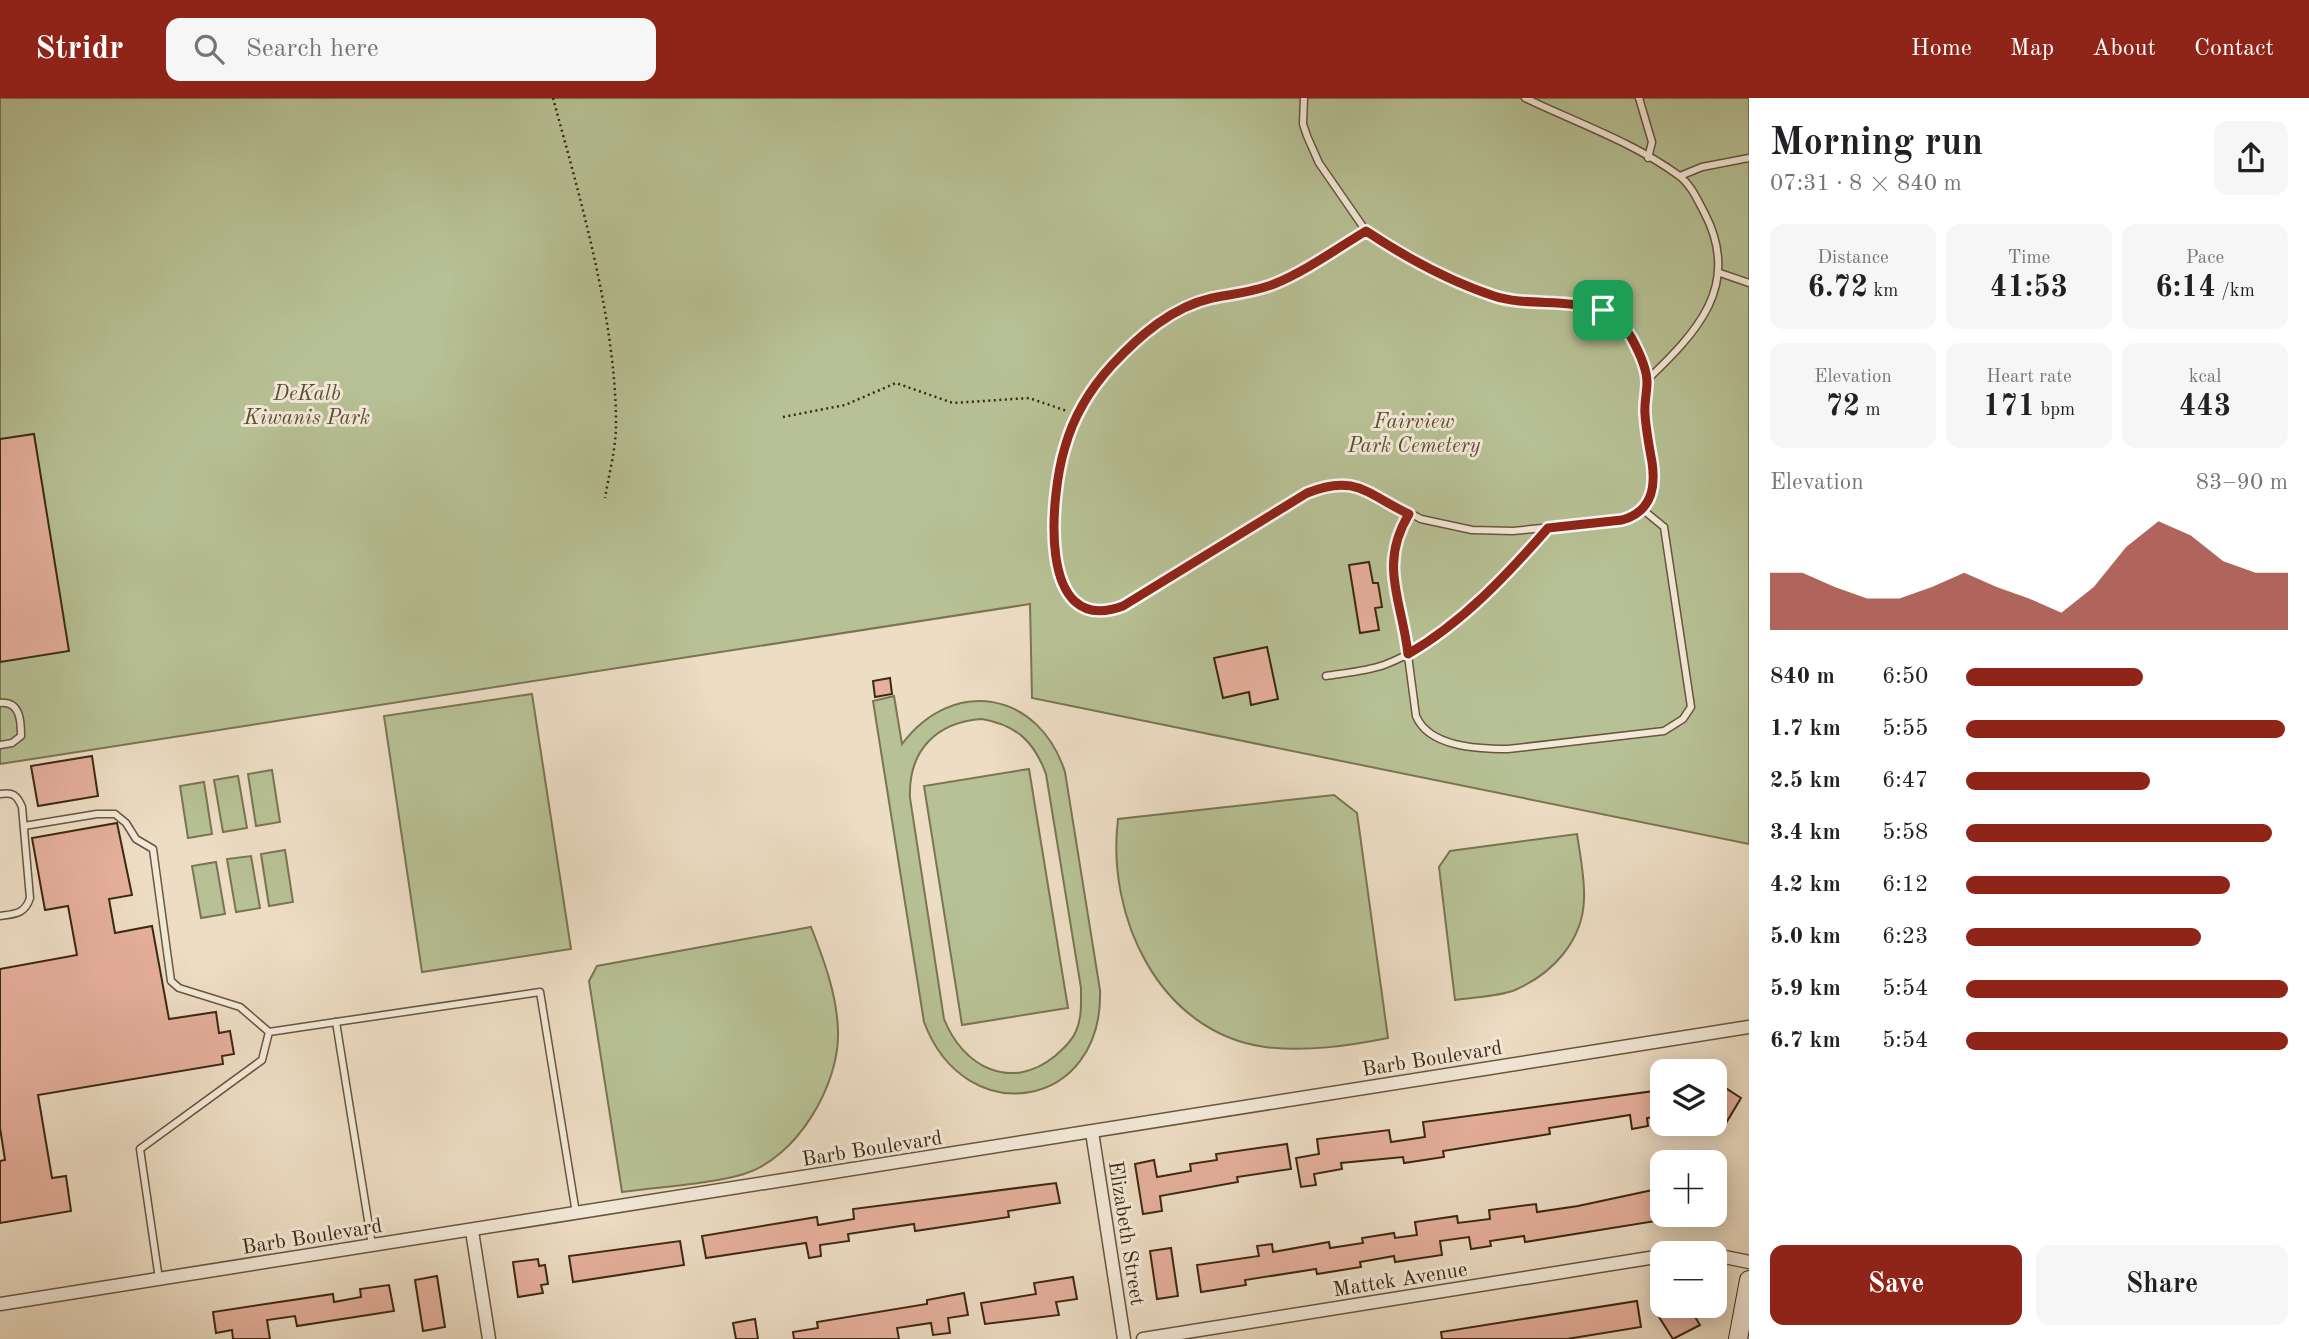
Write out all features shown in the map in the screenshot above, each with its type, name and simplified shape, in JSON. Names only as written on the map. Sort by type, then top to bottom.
[{"type":"street","name":"Barb Boulevard","points":[[0,1304],[1749,1027]]},
{"type":"street","name":"Elizabeth Street","points":[[1092,1132],[1124,1339]]},
{"type":"street","points":[[472,1231],[489,1339]]},
{"type":"street","points":[[1727,1257],[1749,1262]]},
{"type":"street","name":"Mattek Avenue","points":[[1143,1339],[1650,1258]]},
{"type":"street","points":[[1738,1339],[1749,1280]]},
{"type":"lane","points":[[1304,98],[1303,124],[1319,163],[1366,231],[1454,280],[1497,296],[1528,302],[1587,305],[1603,310],[1622,324],[1632,340],[1647,380],[1645,416],[1652,496],[1642,509],[1622,520],[1548,528],[1472,530],[1449,527],[1409,514],[1362,488],[1328,485],[1288,503],[1147,594],[1115,609],[1096,610],[1079,604],[1064,589],[1055,553],[1055,492],[1065,446],[1089,393],[1112,366],[1165,318],[1210,299],[1272,285],[1366,231]]},
{"type":"lane","points":[[1525,98],[1680,176],[1707,217],[1718,252],[1720,273],[1710,307],[1676,352],[1647,380]]},
{"type":"lane","points":[[1639,98],[1652,142],[1648,158]]},
{"type":"lane","points":[[1680,176],[1702,167],[1749,158]]},
{"type":"lane","points":[[1720,273],[1749,283]]},
{"type":"lane","points":[[1409,514],[1397,534],[1392,551],[1393,577],[1408,654],[1416,716],[1422,728],[1437,738],[1488,749],[1508,749],[1664,731],[1674,726],[1690,707],[1690,688],[1664,527],[1642,509]]},
{"type":"lane","points":[[1326,676],[1382,666],[1430,641],[1480,599],[1548,528]]},
{"type":"lane","points":[[0,703],[12,704],[18,709],[21,736],[12,743],[0,745]]},
{"type":"lane","points":[[0,794],[10,792],[18,796],[30,898],[27,908],[20,913],[0,916]]},
{"type":"lane","points":[[23,825],[97,814],[115,814],[126,823],[136,839],[153,849],[171,981],[179,988],[240,1007],[269,1032],[540,992],[576,1214]]},
{"type":"lane","points":[[336,1022],[372,1247]]},
{"type":"lane","points":[[159,1279],[140,1149],[262,1060],[269,1032]]},
{"type":"path","points":[[553,98],[583,209],[612,375],[616,426],[605,498]]},
{"type":"path","points":[[783,416],[845,405],[896,383],[953,403],[1029,398],[1077,415]]},
{"type":"green space","points":[[0,98],[1749,98],[1749,844],[1032,698],[1030,604],[0,764]]},
{"type":"green space","points":[[532,694],[571,949],[422,972],[384,716]]},
{"type":"green space","points":[[894,696],[902,744],[923,722],[945,708],[969,702],[993,702],[1015,710],[1036,724],[1053,745],[1065,772],[1100,990],[1095,1030],[1080,1061],[1057,1082],[1029,1092],[999,1092],[969,1080],[943,1057],[924,1022],[873,701]],"holes":[[[982,719],[1005,725],[1022,736],[1036,752],[1046,774],[1081,988],[1079,1021],[1076,1031],[1064,1048],[1038,1067],[1006,1073],[990,1069],[963,1050],[944,1019],[910,798],[914,766],[928,742],[938,733],[966,721]]]},
{"type":"green space","points":[[1029,769],[1068,1008],[962,1025],[924,786]]},
{"type":"green space","points":[[272,770],[280,822],[256,826],[248,774]]},
{"type":"green space","points":[[238,776],[247,828],[223,832],[214,780]]},
{"type":"green space","points":[[204,782],[212,834],[188,838],[180,786]]},
{"type":"green space","points":[[1334,795],[1357,813],[1388,1038],[1342,1046],[1296,1049],[1265,1047],[1228,1037],[1196,1019],[1169,994],[1147,964],[1131,930],[1121,894],[1117,856],[1118,819]]},
{"type":"green space","points":[[1577,834],[1584,899],[1578,929],[1563,954],[1541,975],[1515,990],[1455,1000],[1439,867],[1450,851]]},
{"type":"green space","points":[[285,850],[293,902],[269,906],[261,854]]},
{"type":"green space","points":[[251,856],[260,908],[236,912],[227,859]]},
{"type":"green space","points":[[216,862],[225,914],[201,918],[192,866]]},
{"type":"green space","points":[[811,927],[832,991],[837,1018],[837,1052],[823,1095],[798,1136],[763,1165],[744,1174],[701,1183],[622,1192],[589,981],[597,966]]},
{"type":"building","points":[[34,434],[69,651],[0,662],[0,439]]},
{"type":"building","points":[[1369,562],[1373,583],[1378,583],[1382,607],[1375,608],[1379,630],[1360,633],[1349,565]]},
{"type":"building","points":[[1267,647],[1278,699],[1251,705],[1249,692],[1223,698],[1214,658]]},
{"type":"building","points":[[890,678],[892,694],[875,697],[873,681]]},
{"type":"building","points":[[92,756],[98,796],[38,806],[31,766]]},
{"type":"building","points":[[117,823],[132,895],[109,899],[115,933],[152,926],[169,1019],[216,1012],[219,1033],[230,1031],[234,1054],[222,1056],[223,1064],[38,1095],[52,1178],[66,1176],[71,1211],[0,1223],[0,1161],[5,1160],[0,1128],[0,969],[77,955],[68,906],[45,910],[32,838]]},
{"type":"building","points":[[1727,1089],[1741,1098],[1727,1121]]},
{"type":"building","points":[[1650,1092],[1648,1126],[1632,1129],[1630,1115],[1549,1128],[1550,1134],[1443,1151],[1444,1157],[1404,1163],[1403,1157],[1341,1163],[1342,1169],[1314,1174],[1316,1185],[1301,1187],[1296,1158],[1319,1154],[1317,1139],[1389,1130],[1391,1142],[1425,1137],[1423,1122]]},
{"type":"building","points":[[1287,1144],[1291,1169],[1237,1177],[1238,1182],[1160,1196],[1162,1211],[1143,1214],[1135,1164],[1154,1160],[1157,1177],[1191,1171],[1190,1164],[1217,1160],[1216,1154]]},
{"type":"building","points":[[1056,1183],[1060,1203],[1008,1211],[1009,1217],[915,1231],[914,1224],[848,1234],[849,1241],[820,1245],[821,1256],[809,1258],[806,1243],[706,1258],[702,1236],[817,1217],[818,1225],[854,1219],[853,1209]]},
{"type":"building","points":[[1650,1191],[1650,1222],[1525,1242],[1524,1236],[1490,1241],[1491,1246],[1471,1249],[1469,1237],[1440,1241],[1442,1255],[1395,1262],[1394,1256],[1360,1262],[1361,1267],[1317,1274],[1316,1269],[1245,1280],[1246,1285],[1201,1292],[1197,1265],[1259,1256],[1257,1246],[1272,1244],[1273,1252],[1329,1242],[1330,1248],[1363,1243],[1362,1238],[1394,1233],[1395,1238],[1417,1235],[1415,1222],[1457,1216],[1458,1223],[1490,1219],[1489,1210],[1536,1204],[1537,1212]]},
{"type":"building","points":[[680,1241],[684,1265],[573,1282],[569,1256]]},
{"type":"building","points":[[1171,1248],[1178,1296],[1157,1299],[1150,1251]]},
{"type":"building","points":[[538,1259],[539,1266],[545,1265],[548,1284],[541,1285],[543,1293],[518,1297],[513,1262]]},
{"type":"building","points":[[437,1276],[445,1327],[423,1331],[415,1280]]},
{"type":"building","points":[[1073,1277],[1077,1299],[1056,1302],[1059,1315],[985,1324],[981,1303],[1036,1294],[1034,1283]]},
{"type":"building","points":[[389,1285],[394,1311],[297,1326],[295,1316],[267,1320],[270,1339],[233,1339],[232,1330],[216,1333],[213,1312],[333,1294],[334,1302],[361,1297],[360,1289]]},
{"type":"building","points":[[964,1293],[968,1315],[948,1318],[950,1333],[933,1335],[931,1323],[897,1328],[899,1339],[794,1339],[793,1332],[818,1328],[817,1322],[927,1304],[927,1300]]},
{"type":"building","points":[[1637,1301],[1641,1327],[1567,1339],[1442,1339],[1441,1332]]},
{"type":"building","points":[[1660,1318],[1696,1318],[1700,1325],[1673,1339]]},
{"type":"building","points":[[755,1319],[758,1339],[736,1339],[733,1323]]},
{"type":"route","points":[[1366,231],[1454,280],[1497,296],[1528,302],[1587,305],[1603,310],[1622,324],[1632,340],[1647,380],[1645,416],[1653,473],[1652,496],[1646,506],[1632,517],[1548,528],[1488,592],[1430,641],[1408,654],[1393,577],[1392,551],[1397,534],[1409,514],[1376,494],[1349,484],[1328,485],[1288,503],[1147,594],[1115,609],[1096,610],[1079,604],[1064,589],[1055,553],[1054,508],[1065,446],[1089,393],[1134,344],[1165,318],[1196,303],[1272,285],[1366,231]]},
{"type":"park label","name":"DeKalb Kiwanis Park","points":[[307,405]]},
{"type":"park label","name":"Fairview Park Cemetery","points":[[1414,433]]}]
